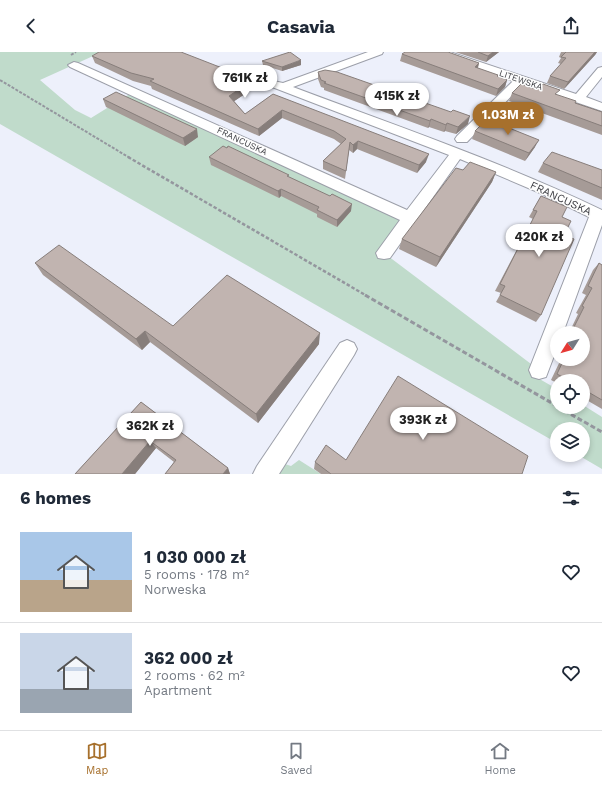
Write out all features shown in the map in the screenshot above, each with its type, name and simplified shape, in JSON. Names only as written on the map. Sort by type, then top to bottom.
[{"type":"street","points":[[282,87],[378,52]]},
{"type":"street","name":"LITEWSKA","points":[[440,52],[602,107]]},
{"type":"street","name":"FRANCUSKA","points":[[74,65],[410,218]]},
{"type":"street","name":"FRANCUSKA","points":[[217,67],[245,78],[271,83],[457,154],[545,189],[600,216],[539,370]]},
{"type":"street","points":[[578,99],[602,70]]},
{"type":"street","points":[[462,139],[520,80]]},
{"type":"street","points":[[384,253],[457,154]]},
{"type":"street","points":[[265,474],[347,349]]},
{"type":"path","points":[[0,80],[126,156],[550,402]]},
{"type":"path","points":[[570,414],[602,432]]},
{"type":"green space","points":[[0,52],[102,52],[40,80],[75,110],[91,118],[133,92],[410,218],[384,253],[539,370],[536,377],[550,385],[550,414],[590,414],[590,409],[602,417],[602,469],[590,462],[590,422],[550,422],[550,439],[0,124]]},
{"type":"green space","points":[[299,460],[321,474],[278,474],[285,464],[291,466]]},
{"type":"building","points":[[99,52],[181,52],[253,80],[229,96],[245,114],[273,94],[429,154],[419,165],[358,141],[353,145],[350,142],[346,171],[323,161],[346,139],[334,131],[282,110],[258,129],[150,81],[154,79],[131,73],[92,56]]},
{"type":"building","points":[[290,52],[301,60],[282,67],[262,61]]},
{"type":"building","points":[[405,52],[448,52],[479,63],[475,67],[498,75],[497,76],[507,80],[498,89],[402,54]]},
{"type":"building","points":[[478,52],[493,52],[488,56]]},
{"type":"building","points":[[566,52],[595,52],[568,82],[550,76],[566,58],[561,57]]},
{"type":"building","points":[[325,70],[337,72],[451,112],[453,110],[470,116],[458,127],[447,123],[446,125],[431,119],[430,121],[324,83],[326,82],[321,80],[318,72]]},
{"type":"building","points":[[521,84],[535,89],[539,88],[543,84],[560,90],[555,94],[576,101],[575,103],[602,112],[602,126],[512,93]]},
{"type":"building","points":[[116,92],[197,129],[183,138],[103,99]]},
{"type":"building","points":[[489,120],[539,140],[529,153],[475,131],[485,121],[488,122]]},
{"type":"building","points":[[223,146],[227,148],[228,146],[289,175],[287,176],[330,196],[332,194],[352,204],[337,220],[317,210],[319,207],[281,189],[278,191],[209,157]]},
{"type":"building","points":[[552,152],[602,170],[602,188],[543,163]]},
{"type":"building","points":[[470,162],[496,172],[440,257],[402,239],[456,168],[463,170]]},
{"type":"building","points":[[541,196],[567,207],[562,217],[571,221],[564,235],[574,239],[541,315],[500,295],[505,286],[500,284],[537,211],[533,210]]},
{"type":"building","points":[[59,245],[173,326],[227,275],[320,333],[256,414],[145,331],[136,339],[35,263]]},
{"type":"building","points":[[599,263],[602,265],[602,400],[590,393],[590,374],[557,374],[561,366],[590,366],[590,326],[574,326],[584,307],[582,306],[592,288],[588,286]]},
{"type":"building","points":[[398,376],[528,456],[522,474],[331,474],[315,462],[326,445],[346,460]]},
{"type":"building","points":[[141,402],[228,468],[223,474],[165,474],[176,460],[150,441],[122,474],[75,474]]}]
